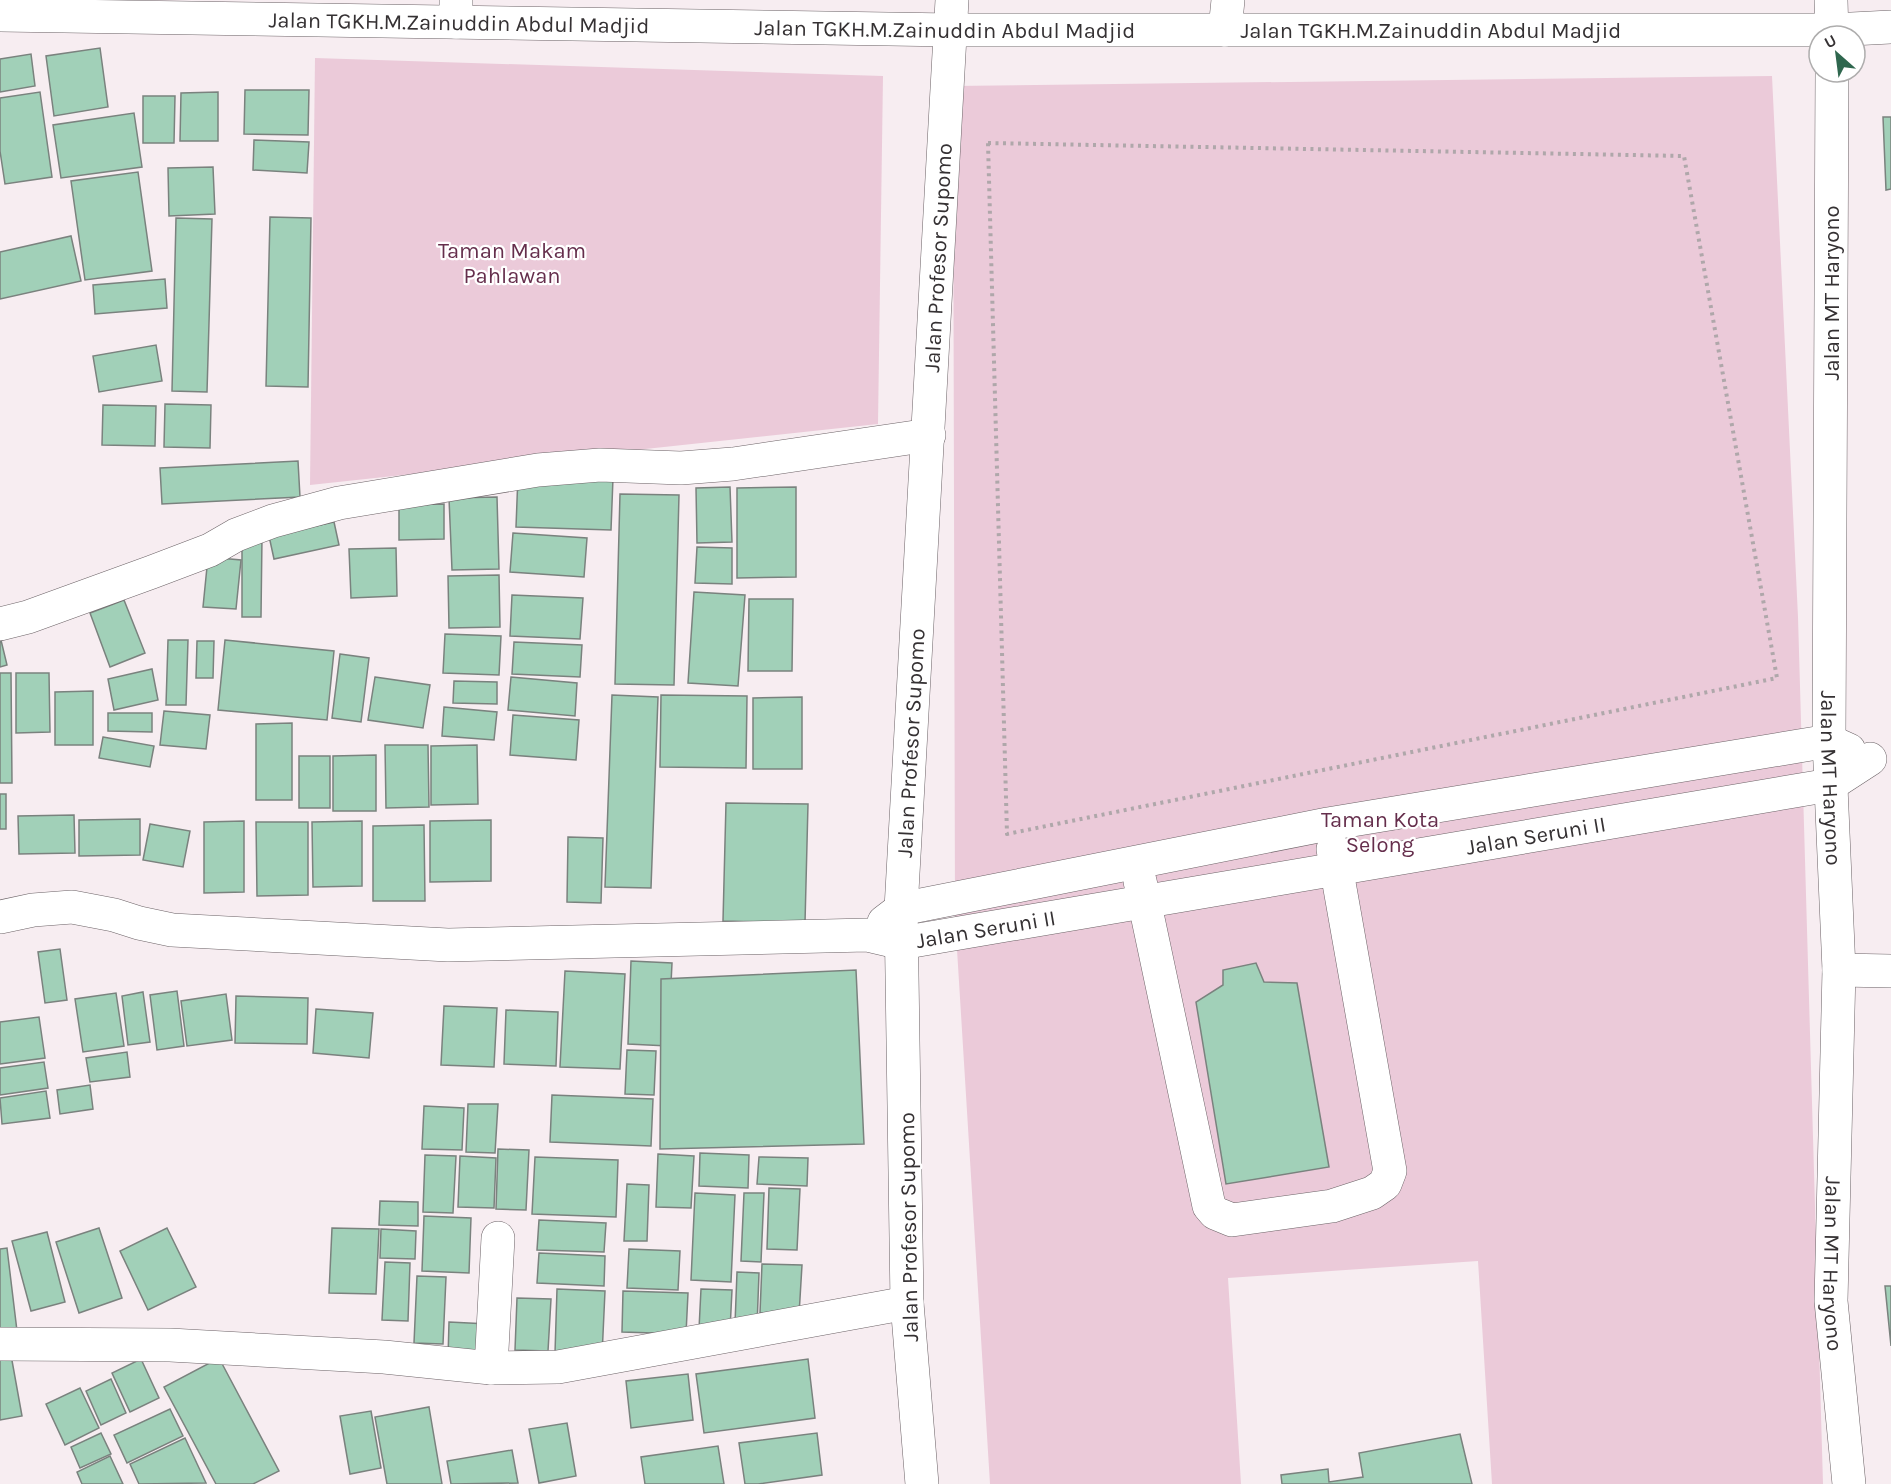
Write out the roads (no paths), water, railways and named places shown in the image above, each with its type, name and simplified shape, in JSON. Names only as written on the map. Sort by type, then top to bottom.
[{"type":"street","name":"Jalan TGKH.M.Zainuddin Abdul Madjid","points":[[0,15],[77,8],[1226,15],[1832,22],[1891,27]]},
{"type":"street","name":"Jalan Profesor Supomo","points":[[922,1484],[907,1303],[901,909],[952,15]]},
{"type":"street","name":"Jalan MT Haryono","points":[[1832,84],[1829,741],[1839,970],[1831,1301],[1849,1484]]},
{"type":"street","points":[[0,624],[28,617],[152,572],[210,550],[237,535],[273,521],[339,502],[538,470],[600,465],[681,468],[733,464],[929,435]]},
{"type":"street","points":[[1829,741],[1881,760]]},
{"type":"street","name":"Jalan Seruni II","points":[[867,935],[901,909],[1328,824],[1829,741]]},
{"type":"street","name":"Jalan Seruni II","points":[[867,935],[901,944],[1830,785],[1881,760]]},
{"type":"street","points":[[1136,863],[1209,1206],[1215,1213],[1232,1220],[1332,1206],[1372,1193],[1385,1184],[1390,1171],[1328,824]]},
{"type":"street","points":[[0,917],[33,910],[72,907],[172,930],[448,945],[867,935]]},
{"type":"street","points":[[1839,970],[1891,971]]},
{"type":"street","points":[[491,1368],[498,1238]]},
{"type":"street","points":[[0,1344],[170,1345],[384,1357],[491,1368],[558,1367],[907,1303]]},
{"type":"park label","name":"Taman Makam Pahlawan","points":[[512,262]]},
{"type":"park label","name":"Taman Kota Selong","points":[[1380,832]]}]
